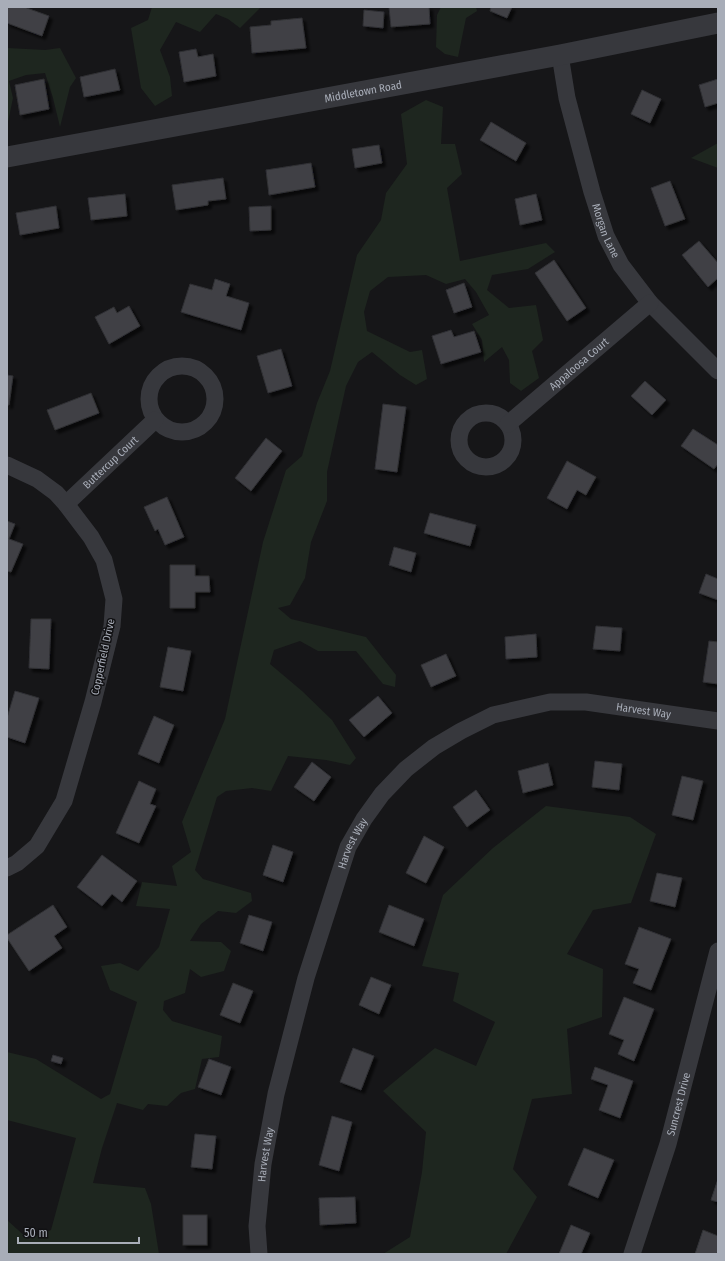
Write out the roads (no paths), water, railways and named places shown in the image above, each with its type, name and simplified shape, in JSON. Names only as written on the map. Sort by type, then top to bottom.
[{"type":"street","name":"Middletown Road","points":[[7,157],[560,55],[718,23]]},
{"type":"street","name":"Morgan Lane","points":[[560,55],[567,98],[592,192],[606,236],[621,265],[650,303],[718,371]]},
{"type":"street","name":"Appaloosa Court","points":[[508,424],[650,303]]},
{"type":"street","name":"Buttercup Court","points":[[66,504],[156,420]]},
{"type":"street","name":"Copperfield Drive","points":[[7,465],[37,479],[56,493],[66,504],[92,537],[104,560],[114,599],[112,626],[93,702],[64,801],[36,846],[17,863],[7,868]]},
{"type":"street","name":"Harvest Way","points":[[258,1254],[258,1226],[263,1164],[276,1094],[306,978],[348,847],[364,819],[382,794],[406,769],[434,747],[461,731],[493,715],[550,702],[586,702],[718,721]]},
{"type":"street","name":"Suncrest Drive","points":[[632,1254],[668,1144],[718,951]]}]
